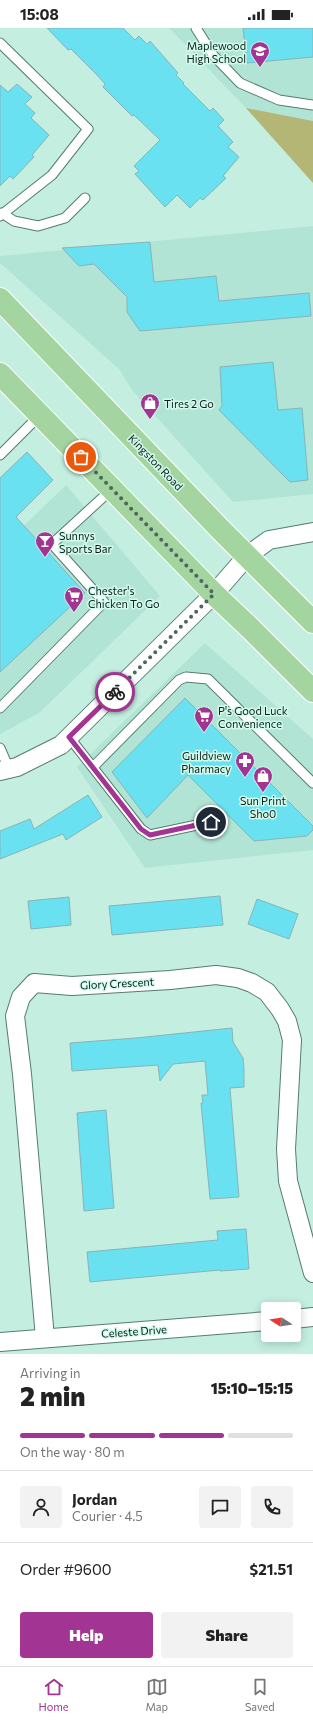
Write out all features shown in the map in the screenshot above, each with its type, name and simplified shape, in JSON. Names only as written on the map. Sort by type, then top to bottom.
[{"type":"main road","name":"Kingston Road","points":[[0,299],[247,556],[313,622]]},
{"type":"main road","points":[[0,374],[214,594],[313,691]]},
{"type":"street","points":[[5,770],[61,745],[214,594],[247,556],[269,540],[313,532]]},
{"type":"street","name":"Glory Crescent","points":[[45,1338],[22,1074],[14,1016],[21,997],[34,984],[72,986],[170,980],[216,975],[238,978],[252,983],[267,992],[280,1009],[286,1021],[292,1040],[286,1149],[288,1181],[313,1273]]},
{"type":"street","points":[[301,1318],[313,1317]]},
{"type":"street","name":"Celeste Drive","points":[[0,1342],[261,1322]]},
{"type":"lane","points":[[196,28],[213,55],[240,83],[279,100],[313,104]]},
{"type":"lane","points":[[0,43],[88,129],[52,175],[1,214],[14,221],[38,226],[64,218],[85,198]]},
{"type":"lane","points":[[0,455],[40,415]]},
{"type":"lane","points":[[0,708],[104,602],[52,544],[112,489]]},
{"type":"lane","points":[[92,767],[179,680],[186,677],[208,679],[313,783]]},
{"type":"lane","points":[[69,737],[141,829],[150,835],[211,822]]},
{"type":"lane","points":[[0,748],[5,770]]},
{"type":"shaded area","name":"Maplewood High School","points":[[169,28],[313,28],[313,121],[246,108]]},
{"type":"shaded area","points":[[313,226],[313,494],[233,502],[132,390],[119,369],[0,263],[0,256]]},
{"type":"shaded area","points":[[66,485],[160,596],[39,713],[0,734],[0,549]]},
{"type":"shaded area","points":[[205,643],[313,739],[313,850],[145,868],[77,767]]},
{"type":"green space","points":[[246,108],[313,121],[313,183]]},
{"type":"building","points":[[47,28],[123,28],[135,40],[139,36],[147,44],[150,41],[178,73],[176,75],[184,83],[183,84],[210,111],[213,108],[224,120],[218,126],[233,142],[228,147],[239,157],[223,176],[226,178],[203,200],[200,198],[190,208],[177,195],[165,207],[135,174],[139,171],[134,166],[160,140],[134,115],[132,116],[103,87],[105,84],[97,75],[71,49],[68,50]]},
{"type":"building","points":[[243,28],[313,28],[313,57],[247,63]]},
{"type":"building","points":[[17,84],[32,97],[25,104],[35,113],[31,118],[49,135],[32,155],[34,157],[13,179],[10,176],[0,186],[0,85],[8,92]]},
{"type":"building","points":[[150,242],[154,282],[216,276],[219,301],[309,293],[311,316],[140,331],[127,312],[127,297],[94,264],[79,266],[62,248]]},
{"type":"building","points":[[273,362],[278,410],[302,408],[308,480],[290,482],[219,410],[222,406],[220,367]]},
{"type":"building","points":[[27,452],[53,480],[16,517],[85,593],[0,672],[0,478]]},
{"type":"building","points":[[185,698],[313,826],[313,830],[307,836],[254,841],[188,775],[147,818],[112,772]]},
{"type":"building","points":[[88,795],[102,817],[66,840],[63,834],[0,859],[0,831],[30,819],[34,829]]},
{"type":"building","points":[[220,896],[223,925],[112,935],[109,906]]},
{"type":"building","points":[[69,897],[71,925],[31,929],[28,901]]},
{"type":"building","points":[[257,899],[298,914],[289,939],[248,924]]},
{"type":"building","points":[[232,1028],[233,1042],[243,1058],[244,1069],[244,1087],[230,1088],[239,1197],[210,1199],[201,1103],[203,1103],[202,1095],[208,1095],[205,1061],[173,1064],[160,1081],[158,1065],[72,1071],[70,1043]]},
{"type":"building","points":[[106,1110],[114,1208],[84,1211],[77,1113]]},
{"type":"building","points":[[246,1229],[249,1269],[220,1270],[90,1282],[87,1252],[218,1240],[217,1231]]},
{"type":"way so far","points":[[81,457],[214,594],[115,692]]},
{"type":"place","name":"Maplewood High School","points":[[260,68]]},
{"type":"place","name":"Tires 2 Go","points":[[150,420]]},
{"type":"place","name":"Sunnys Sports Bar","points":[[45,558]]},
{"type":"place","name":"Chester's Chicken To Go","points":[[74,613]]},
{"type":"place","name":"P's Good Luck Convenience","points":[[204,733]]},
{"type":"place","name":"Guildview Pharmacy","points":[[245,778]]},
{"type":"place","name":"Sun Print Sho0","points":[[263,793]]},
{"type":"route","points":[[115,692],[69,737],[141,829],[150,835],[211,822]]}]
